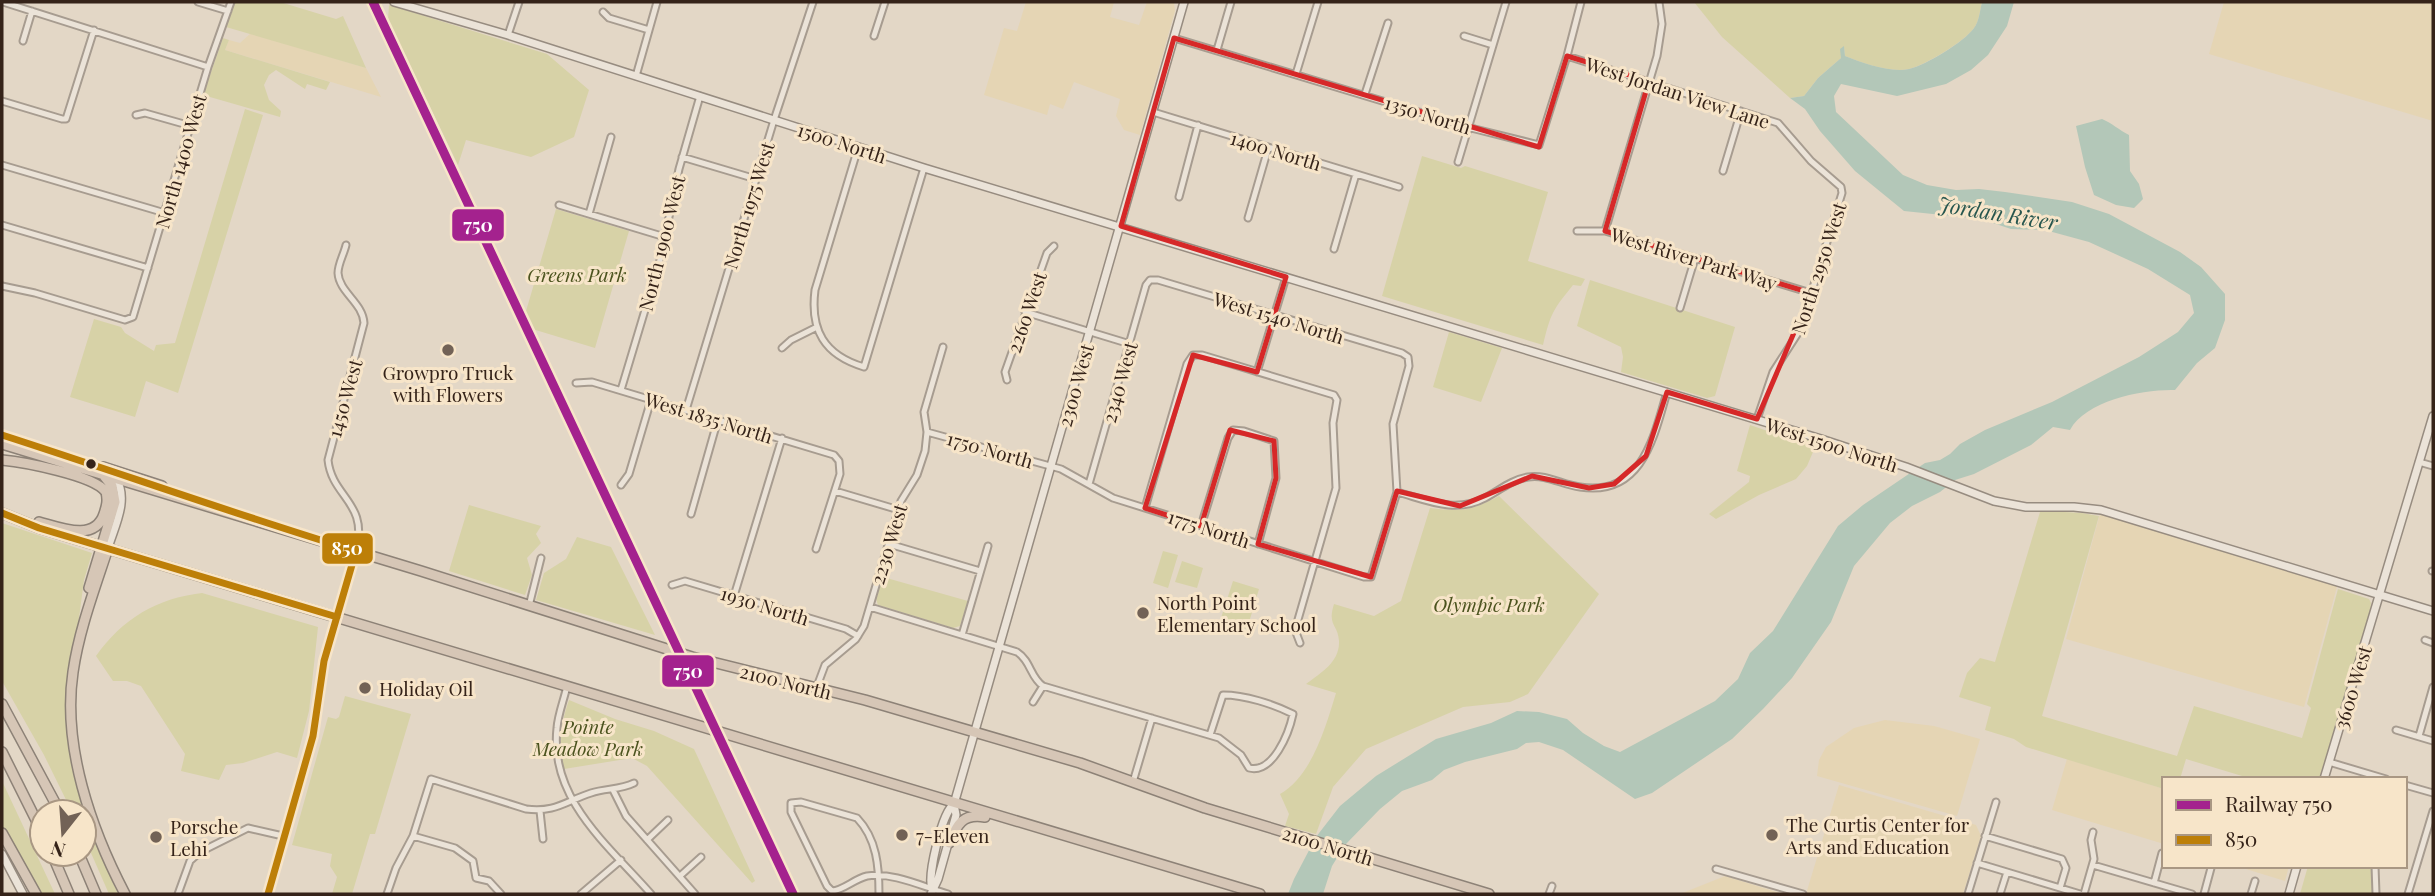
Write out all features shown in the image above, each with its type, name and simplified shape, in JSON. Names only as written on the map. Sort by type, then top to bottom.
[{"type":"highway","name":"2100 North","points":[[2,444],[99,471],[116,479],[692,657],[975,732],[1080,763],[1205,808],[1489,894]]},
{"type":"highway","points":[[2,460],[99,471],[194,497],[235,514]]},
{"type":"highway","points":[[2,511],[82,531],[94,529],[101,522],[107,498],[104,488],[99,484],[19,462]]},
{"type":"highway","points":[[99,471],[112,486],[115,498],[105,547],[88,591],[85,621],[73,672],[71,715],[81,774],[101,841],[127,894]]},
{"type":"highway","points":[[2,511],[39,528],[1260,894]]},
{"type":"highway","points":[[2,704],[52,798]]},
{"type":"highway","points":[[2,752],[28,804]]},
{"type":"highway","points":[[948,843],[959,822],[969,816],[1027,825]]},
{"type":"highway","points":[[2,833],[36,894]]},
{"type":"highway","points":[[58,868],[69,894]]},
{"type":"highway","points":[[85,868],[96,894]]},
{"type":"street","points":[[3,2],[208,67]]},
{"type":"street","points":[[198,2],[228,11]]},
{"type":"street","name":"North 1400 West","points":[[2,286],[26,290],[118,319],[129,320],[135,312],[208,67],[231,2]]},
{"type":"street","name":"1500 North","points":[[394,2],[508,35],[858,148],[1286,277]]},
{"type":"street","points":[[508,35],[519,2]]},
{"type":"street","points":[[636,76],[657,2]]},
{"type":"street","name":"North 1975 West","points":[[686,410],[774,120],[813,2]]},
{"type":"street","points":[[874,36],[885,2]]},
{"type":"street","name":"2300 West","points":[[954,804],[1184,2]]},
{"type":"street","points":[[1217,51],[1231,2]]},
{"type":"street","points":[[1296,74],[1318,2]]},
{"type":"street","points":[[1458,162],[1506,2]]},
{"type":"street","name":"1350 North","points":[[1174,38],[1469,127],[1539,145],[1581,2]]},
{"type":"street","points":[[1605,230],[1660,40],[1662,24],[1659,2]]},
{"type":"street","points":[[23,41],[33,11]]},
{"type":"street","points":[[603,12],[617,21],[649,30]]},
{"type":"street","points":[[1365,94],[1388,23]]},
{"type":"street","points":[[2,101],[66,118],[94,30]]},
{"type":"street","points":[[1464,36],[1493,45]]},
{"type":"street","name":"West Jordan View Lane","points":[[1567,56],[1778,123],[1811,161],[1841,187],[1842,193]]},
{"type":"street","name":"North 1900 West","points":[[621,390],[665,237],[682,157],[700,96]]},
{"type":"street","points":[[1723,171],[1741,111]]},
{"type":"street","name":"1400 North","points":[[1153,112],[1399,187]]},
{"type":"street","points":[[136,115],[145,113],[191,126]]},
{"type":"street","points":[[1179,197],[1198,125]]},
{"type":"street","points":[[589,214],[611,137]]},
{"type":"street","points":[[858,148],[815,290],[813,305],[815,328],[824,342],[837,355],[864,367],[924,168]]},
{"type":"street","points":[[1248,218],[1268,149]]},
{"type":"street","points":[[682,157],[756,179]]},
{"type":"street","points":[[2,165],[165,213]]},
{"type":"street","points":[[1334,249],[1356,174]]},
{"type":"street","name":"North 2950 West","points":[[1757,419],[1768,383],[1795,340],[1842,193]]},
{"type":"street","points":[[559,205],[665,237]]},
{"type":"street","points":[[2,225],[148,268]]},
{"type":"street","name":"West River Park Way","points":[[1577,231],[1605,230],[1811,293]]},
{"type":"street","name":"1450 West","points":[[346,245],[338,271],[340,281],[362,311],[364,323],[328,460],[331,475],[358,517],[356,551]]},
{"type":"street","name":"2260 West","points":[[1007,380],[1005,372],[1025,312],[1047,253],[1054,246]]},
{"type":"street","points":[[1680,308],[1695,258]]},
{"type":"street","points":[[1257,372],[1286,277]]},
{"type":"street","name":"West 1500 North","points":[[1286,277],[1757,419],[1906,467],[1994,501],[2013,506],[2101,510],[2380,595]]},
{"type":"street","name":"West 1540 North","points":[[1150,280],[1408,357],[1409,366],[1393,424],[1397,492]]},
{"type":"street","name":"2340 West","points":[[1089,484],[1146,285],[1150,280]]},
{"type":"street","points":[[1025,312],[1130,344]]},
{"type":"street","points":[[782,348],[790,340],[815,328]]},
{"type":"street","name":"2230 West","points":[[816,689],[825,665],[858,636],[870,607],[903,495],[919,471],[928,432],[924,412],[943,347]]},
{"type":"street","points":[[1145,508],[1193,355],[1202,355],[1334,395],[1337,400],[1333,423],[1336,488],[1295,630],[1300,643]]},
{"type":"street","name":"West 1835 North","points":[[576,383],[588,381],[621,390],[830,453],[839,461],[840,474],[835,491]]},
{"type":"street","points":[[1397,492],[1451,506],[1479,501],[1506,484],[1532,476],[1553,478],[1577,487],[1614,484],[1633,473],[1646,456],[1667,392]]},
{"type":"street","points":[[621,485],[629,474],[651,400]]},
{"type":"street","name":"3600 West","points":[[2325,777],[2433,416]]},
{"type":"street","points":[[691,514],[718,419]]},
{"type":"street","points":[[1201,526],[1227,438],[1233,430],[1244,431],[1274,441],[1276,478],[1258,544]]},
{"type":"street","name":"1750 North","points":[[928,432],[1052,467]]},
{"type":"street","points":[[2,435],[99,471]]},
{"type":"street","points":[[734,596],[782,438]]},
{"type":"street","points":[[2419,462],[2433,466]]},
{"type":"street","name":"1775 North","points":[[1052,467],[1070,473],[1113,498],[1364,577],[1371,577],[1397,492]]},
{"type":"street","points":[[105,547],[122,501],[121,489],[116,479]]},
{"type":"street","points":[[817,549],[835,491],[899,510]]},
{"type":"street","points":[[889,544],[980,571]]},
{"type":"street","points":[[962,635],[988,546]]},
{"type":"street","points":[[268,894],[316,726],[324,660],[356,551]]},
{"type":"street","points":[[529,607],[541,558]]},
{"type":"street","name":"1930 North","points":[[672,584],[685,581],[846,629],[858,636]]},
{"type":"street","points":[[2380,595],[2433,611]]},
{"type":"street","points":[[870,607],[1023,655],[1035,680],[1043,686],[1210,735],[1232,746],[1249,768],[1255,770],[1273,758],[1286,736],[1293,715],[1283,709],[1234,695],[1223,695],[1210,735]]},
{"type":"street","points":[[2424,640],[2433,643]]},
{"type":"street","points":[[1033,702],[1043,686]]},
{"type":"street","points":[[568,687],[556,727],[556,748],[564,786],[572,801],[652,894]]},
{"type":"street","points":[[2419,736],[2433,687]]},
{"type":"street","points":[[1133,782],[1152,718]]},
{"type":"street","points":[[2396,730],[2433,741]]},
{"type":"street","points":[[2329,762],[2374,777]]},
{"type":"street","points":[[387,894],[396,868],[413,836],[431,779],[540,811],[559,807],[592,792],[613,790],[634,783]]},
{"type":"street","points":[[2407,786],[2433,793]]},
{"type":"street","points":[[613,790],[620,808],[695,894]]},
{"type":"street","points":[[879,894],[879,875],[877,855],[864,825],[858,818],[801,802],[791,803],[797,824],[827,886],[832,891],[837,891],[856,879],[879,875],[890,876],[931,892],[948,894]]},
{"type":"street","points":[[1968,894],[1996,802]]},
{"type":"street","points":[[954,804],[957,812],[937,882],[931,892],[930,880],[940,834],[947,810],[954,804]]},
{"type":"street","points":[[540,811],[543,839]]},
{"type":"street","points":[[2409,894],[2433,811]]},
{"type":"street","points":[[647,840],[668,820]]},
{"type":"street","points":[[178,894],[190,861],[200,852],[248,828],[283,836]]},
{"type":"street","points":[[1977,863],[2082,894],[2094,855],[2091,840],[2093,832]]},
{"type":"street","points":[[413,836],[455,848],[473,861],[475,877],[489,881],[501,894]]},
{"type":"street","points":[[1985,836],[2064,861],[2066,868],[2060,888]]},
{"type":"street","points":[[2154,883],[2162,853]]},
{"type":"street","points":[[2,854],[23,894]]},
{"type":"street","points":[[680,876],[701,857]]},
{"type":"street","points":[[581,894],[621,860]]},
{"type":"street","points":[[2092,865],[2192,894]]},
{"type":"street","points":[[2204,894],[2211,868]]},
{"type":"street","points":[[2289,894],[2296,868]]},
{"type":"street","points":[[2375,868],[2376,894]]},
{"type":"street","points":[[1716,869],[1803,894]]},
{"type":"street","points":[[2000,894],[2007,872]]},
{"type":"street","points":[[2250,894],[2255,881]]},
{"type":"street","points":[[1549,894],[1552,886]]},
{"type":"highlighted area","points":[[1174,38],[1539,147],[1567,56],[1649,81],[1605,231],[1811,293],[1757,419],[1667,392],[1646,456],[1614,484],[1589,488],[1532,476],[1460,506],[1397,491],[1371,577],[1258,544],[1276,478],[1274,441],[1230,430],[1201,526],[1145,508],[1193,355],[1257,372],[1286,277],[1121,226]]},
{"type":"shaded area","points":[[1026,2],[1114,2],[1110,17],[1139,25],[1147,2],[1174,3],[1175,11],[1140,135],[1124,130],[1116,116],[1120,99],[1074,82],[1063,109],[1050,104],[1047,115],[984,95],[1004,28],[1017,31]]},
{"type":"shaded area","points":[[2224,2],[2433,2],[2433,121],[2209,54]]},
{"type":"shaded area","points":[[251,33],[366,68],[381,97],[225,50],[229,40],[240,43]]},
{"type":"shaded area","points":[[2101,510],[2338,583],[2304,707],[2066,639]]},
{"type":"shaded area","points":[[1885,720],[1934,726],[1980,739],[1957,816],[1817,776],[1819,760],[1826,747],[1854,728]]},
{"type":"shaded area","points":[[2067,759],[2162,788],[2162,843],[2052,810]]},
{"type":"shaded area","points":[[1839,785],[1976,825],[1981,836],[1963,894],[1806,894]]},
{"type":"shaded area","points":[[2243,868],[2288,868],[2285,881]]},
{"type":"shaded area","points":[[1725,876],[1783,894],[1680,894]]},
{"type":"green space","points":[[235,2],[280,2],[336,19],[343,16],[366,68],[226,27]]},
{"type":"green space","points":[[1694,2],[1982,2],[1977,23],[1969,34],[1924,63],[1909,69],[1885,68],[1845,56],[1844,47],[1841,58],[1818,78],[1804,96],[1790,98],[1722,37]]},
{"type":"green space","points":[[389,5],[547,54],[589,90],[574,137],[531,157],[466,140],[458,165],[388,20]]},
{"type":"green space","points":[[223,38],[229,40],[225,50],[330,82],[326,90],[307,84],[305,89],[276,70],[269,75],[264,85],[269,100],[281,111],[280,117],[203,95]]},
{"type":"green space","points":[[245,109],[263,115],[178,393],[146,381],[135,417],[70,397],[94,319],[121,327],[125,333],[154,351],[156,345],[175,343]]},
{"type":"green space","points":[[1422,156],[1461,168],[1465,166],[1548,192],[1528,261],[1585,279],[1581,286],[1573,285],[1557,306],[1543,345],[1382,296]]},
{"type":"green space","name":"Greens Park","points":[[556,209],[629,231],[595,348],[529,328],[524,318]]},
{"type":"green space","points":[[1590,280],[1735,327],[1715,396],[1707,398],[1621,372],[1621,347],[1577,326]]},
{"type":"green space","points":[[1449,332],[1502,348],[1481,402],[1433,387]]},
{"type":"green space","points":[[1750,425],[1794,440],[1796,436],[1815,441],[1816,445],[1807,466],[1796,479],[1759,495],[1716,519],[1709,514],[1749,482],[1750,476],[1737,471]]},
{"type":"green space","name":"Olympic Park","points":[[1499,496],[1599,594],[1528,694],[1510,702],[1463,707],[1366,749],[1333,787],[1316,834],[1285,826],[1289,814],[1280,794],[1291,786],[1309,763],[1336,693],[1306,684],[1318,676],[1336,655],[1339,641],[1332,621],[1334,604],[1374,616],[1401,601],[1430,508],[1466,509]]},
{"type":"green space","points":[[469,505],[541,526],[536,534],[541,543],[527,558],[532,575],[525,595],[449,571]]},
{"type":"green space","points":[[2040,512],[2099,516],[2042,716],[2177,756],[2194,706],[2302,738],[2311,708],[2307,704],[2338,589],[2369,599],[2369,618],[2322,777],[2245,777],[2186,759],[2181,777],[2162,777],[2162,788],[2026,747],[2014,739],[1985,730],[1991,707],[1959,697],[1967,673],[1980,658],[1995,662]]},
{"type":"green space","points":[[2,523],[92,553],[84,580],[67,677],[66,715],[81,798],[65,798],[2,681]]},
{"type":"green space","points":[[577,537],[611,547],[655,635],[536,600],[544,573],[566,559]]},
{"type":"green space","points":[[1163,551],[1178,555],[1168,588],[1153,583]]},
{"type":"green space","points":[[1182,561],[1203,568],[1197,588],[1175,582]]},
{"type":"green space","points":[[883,577],[968,601],[960,626],[953,628],[878,605],[876,599]]},
{"type":"green space","points":[[1233,581],[1259,589],[1247,629],[1220,621]]},
{"type":"green space","points":[[202,593],[318,627],[309,711],[297,758],[277,752],[243,763],[226,765],[219,780],[181,771],[185,754],[141,686],[127,681],[113,681],[96,656],[117,631],[142,612],[170,600]]},
{"type":"green space","points":[[345,696],[411,714],[375,834],[370,834],[352,894],[332,894],[337,877],[330,866],[332,854],[292,845],[328,717],[339,717]]},
{"type":"green space","name":"Pointe Meadow Park","points":[[569,700],[654,731],[694,749],[755,881],[752,883],[647,766],[632,758],[564,769],[561,734]]},
{"type":"green space","points":[[2,781],[28,836],[28,868],[43,868],[55,894],[40,894],[2,826]]},
{"type":"green space","points":[[98,848],[118,894],[109,894],[98,868]]},
{"type":"green space","points":[[2307,868],[2374,868],[2374,894],[2300,894]]},
{"type":"water","name":"Jordan River","points":[[1982,2],[2014,2],[2007,26],[1988,55],[1971,70],[1946,84],[1897,96],[1841,84],[1834,96],[1836,112],[1903,175],[1927,185],[1956,190],[2005,192],[2072,202],[2109,214],[2180,252],[2201,267],[2225,294],[2225,320],[2215,348],[2197,363],[2175,390],[2132,394],[2102,404],[2089,411],[2070,430],[2053,427],[2031,445],[1974,474],[1955,480],[1890,523],[1854,566],[1831,622],[1792,678],[1732,739],[1652,793],[1635,799],[1563,750],[1539,742],[1526,743],[1517,749],[1444,770],[1432,780],[1402,791],[1345,845],[1332,866],[1323,894],[1288,894],[1316,837],[1340,806],[1376,776],[1436,739],[1491,723],[1517,711],[1539,712],[1567,719],[1583,733],[1620,752],[1715,701],[1738,679],[1750,653],[1773,631],[1838,526],[1863,505],[1925,463],[1940,460],[1960,444],[1985,430],[2052,402],[2139,357],[2178,332],[2194,313],[2190,295],[2148,269],[2089,242],[2045,230],[2011,229],[1981,219],[1904,211],[1855,171],[1820,131],[1805,109],[1790,98],[1804,96],[1818,78],[1841,58],[1840,49],[1844,46],[1845,56],[1885,68],[1902,70],[1925,63],[1969,34],[1977,23]]},
{"type":"water","points":[[2102,119],[2129,135],[2130,171],[2139,184],[2143,199],[2134,208],[2116,205],[2094,195],[2076,126]]},
{"type":"rail line","name":"750","points":[[373,2],[793,894]]},
{"type":"transit line","name":"850","points":[[2,435],[356,551],[324,661],[313,736],[268,894]]},
{"type":"transit line","name":"850","points":[[2,513],[39,528],[337,617]]},
{"type":"place","name":"Growpro Truck with Flowers","points":[[448,350]]},
{"type":"place","name":"North Point Elementary School","points":[[1143,613]]},
{"type":"place","name":"Holiday Oil","points":[[365,688]]},
{"type":"place","name":"7-Eleven","points":[[902,835]]},
{"type":"place","name":"The Curtis Center for Arts and Education","points":[[1772,835]]},
{"type":"place","name":"Porsche Lehi","points":[[156,837]]}]
